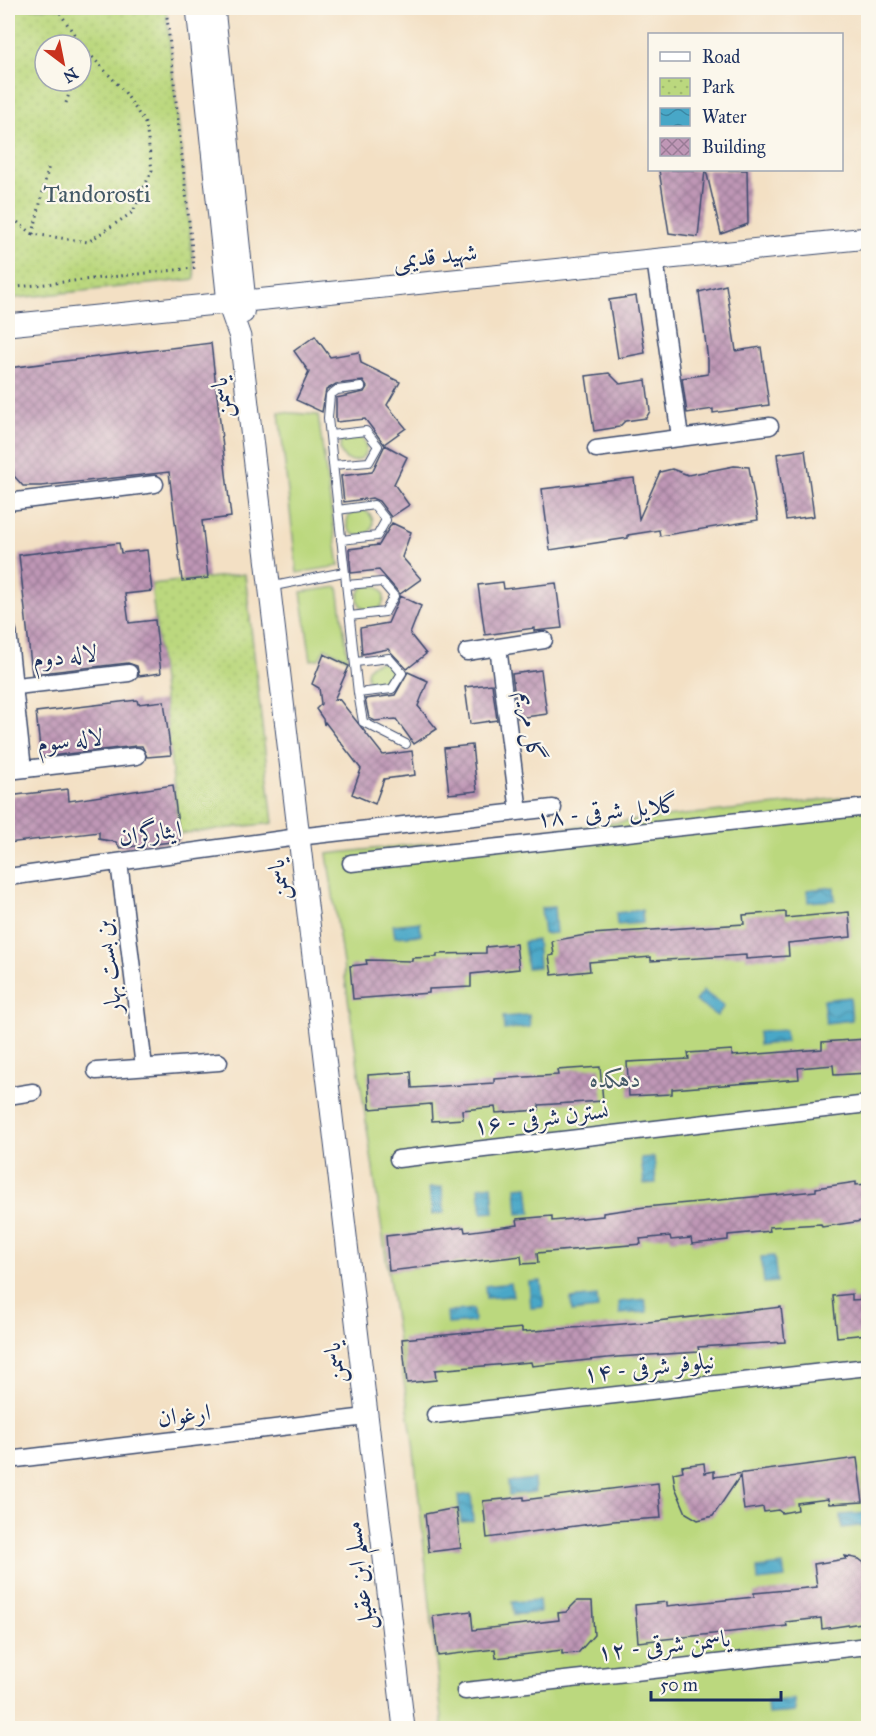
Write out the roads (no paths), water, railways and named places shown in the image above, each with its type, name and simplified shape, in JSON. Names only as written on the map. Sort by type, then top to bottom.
[{"type":"street","name":"یاسمن","points":[[196,8],[237,302]]},
{"type":"street","name":"یاسمن","points":[[214,8],[240,337],[366,1417]]},
{"type":"street","name":"شهید قدیمی","points":[[8,325],[868,238]]},
{"type":"street","points":[[655,259],[680,437]]},
{"type":"street","points":[[596,449],[770,426]]},
{"type":"street","points":[[8,502],[155,484]]},
{"type":"street","points":[[8,631],[15,770]]},
{"type":"street","points":[[467,652],[544,640]]},
{"type":"street","name":"گل مریم","points":[[498,647],[519,812]]},
{"type":"street","name":"لاله دوم","points":[[11,686],[129,673]]},
{"type":"street","name":"لاله سوم","points":[[15,770],[137,756]]},
{"type":"street","name":"گلایل شرقی - ۱۸","points":[[351,864],[868,807]]},
{"type":"street","name":"ایثارگران","points":[[8,877],[298,837],[552,808]]},
{"type":"street","name":"بن بست بهار","points":[[119,862],[144,1067]]},
{"type":"street","points":[[96,1071],[219,1062]]},
{"type":"street","points":[[8,1096],[33,1092]]},
{"type":"street","name":"نسترن شرقی - ۱۶","points":[[398,1159],[868,1104]]},
{"type":"street","name":"نیلوفر شرقی - ۱۴","points":[[435,1415],[868,1367]]},
{"type":"street","name":"ارغوان","points":[[8,1460],[366,1417]]},
{"type":"street","name":"مسلم ابن عقیل","points":[[366,1417],[404,1728]]},
{"type":"street","name":"یاسمن شرقی - ۱۲","points":[[465,1691],[868,1646]]},
{"type":"lane","points":[[361,387],[337,390],[330,395],[330,435],[358,693],[363,722],[406,744]]},
{"type":"lane","points":[[330,435],[366,431],[378,446],[369,462],[333,465]]},
{"type":"lane","points":[[338,510],[374,506],[386,520],[376,536],[341,540]]},
{"type":"lane","points":[[269,587],[345,572]]},
{"type":"lane","points":[[346,585],[382,582],[394,596],[385,612],[350,616]]},
{"type":"lane","points":[[356,662],[389,658],[402,673],[392,689],[358,693]]},
{"type":"water","points":[[834,887],[835,900],[808,902],[807,890]]},
{"type":"water","points":[[554,907],[556,933],[544,934],[541,908]]},
{"type":"water","points":[[642,910],[643,923],[617,925],[616,913]]},
{"type":"water","points":[[420,922],[421,935],[395,937],[393,925]]},
{"type":"water","points":[[537,940],[539,967],[527,968],[524,942]]},
{"type":"water","points":[[703,991],[724,1006],[717,1016],[695,1001]]},
{"type":"water","points":[[850,997],[852,1020],[826,1023],[823,1000]]},
{"type":"water","points":[[529,1015],[530,1027],[504,1030],[503,1017]]},
{"type":"water","points":[[785,1030],[786,1042],[759,1045],[758,1032]]},
{"type":"water","points":[[654,1157],[656,1183],[644,1184],[641,1158]]},
{"type":"water","points":[[492,1185],[494,1212],[482,1213],[479,1187]]},
{"type":"water","points":[[528,1186],[531,1213],[518,1214],[516,1187]]},
{"type":"water","points":[[442,1187],[444,1213],[432,1214],[429,1188]]},
{"type":"water","points":[[774,1256],[777,1282],[764,1283],[761,1257]]},
{"type":"water","points":[[541,1281],[544,1307],[531,1308],[529,1282]]},
{"type":"water","points":[[511,1283],[513,1296],[486,1298],[485,1286]]},
{"type":"water","points":[[597,1296],[598,1309],[572,1312],[571,1299]]},
{"type":"water","points":[[645,1299],[647,1312],[620,1314],[619,1302]]},
{"type":"water","points":[[473,1309],[474,1322],[448,1324],[447,1312]]},
{"type":"water","points":[[534,1479],[535,1492],[509,1495],[508,1482]]},
{"type":"water","points":[[471,1494],[473,1521],[461,1522],[458,1496]]},
{"type":"water","points":[[868,1513],[868,1525],[842,1528],[841,1515]]},
{"type":"water","points":[[783,1565],[785,1578],[758,1581],[757,1568]]},
{"type":"water","points":[[539,1600],[540,1612],[514,1615],[512,1602]]},
{"type":"water","points":[[794,1699],[795,1712],[768,1714],[767,1702]]},
{"type":"park label","name":"Tandorosti","points":[[97,194]]},
{"type":"park label","name":"دهکده","points":[[615,1079]]}]
